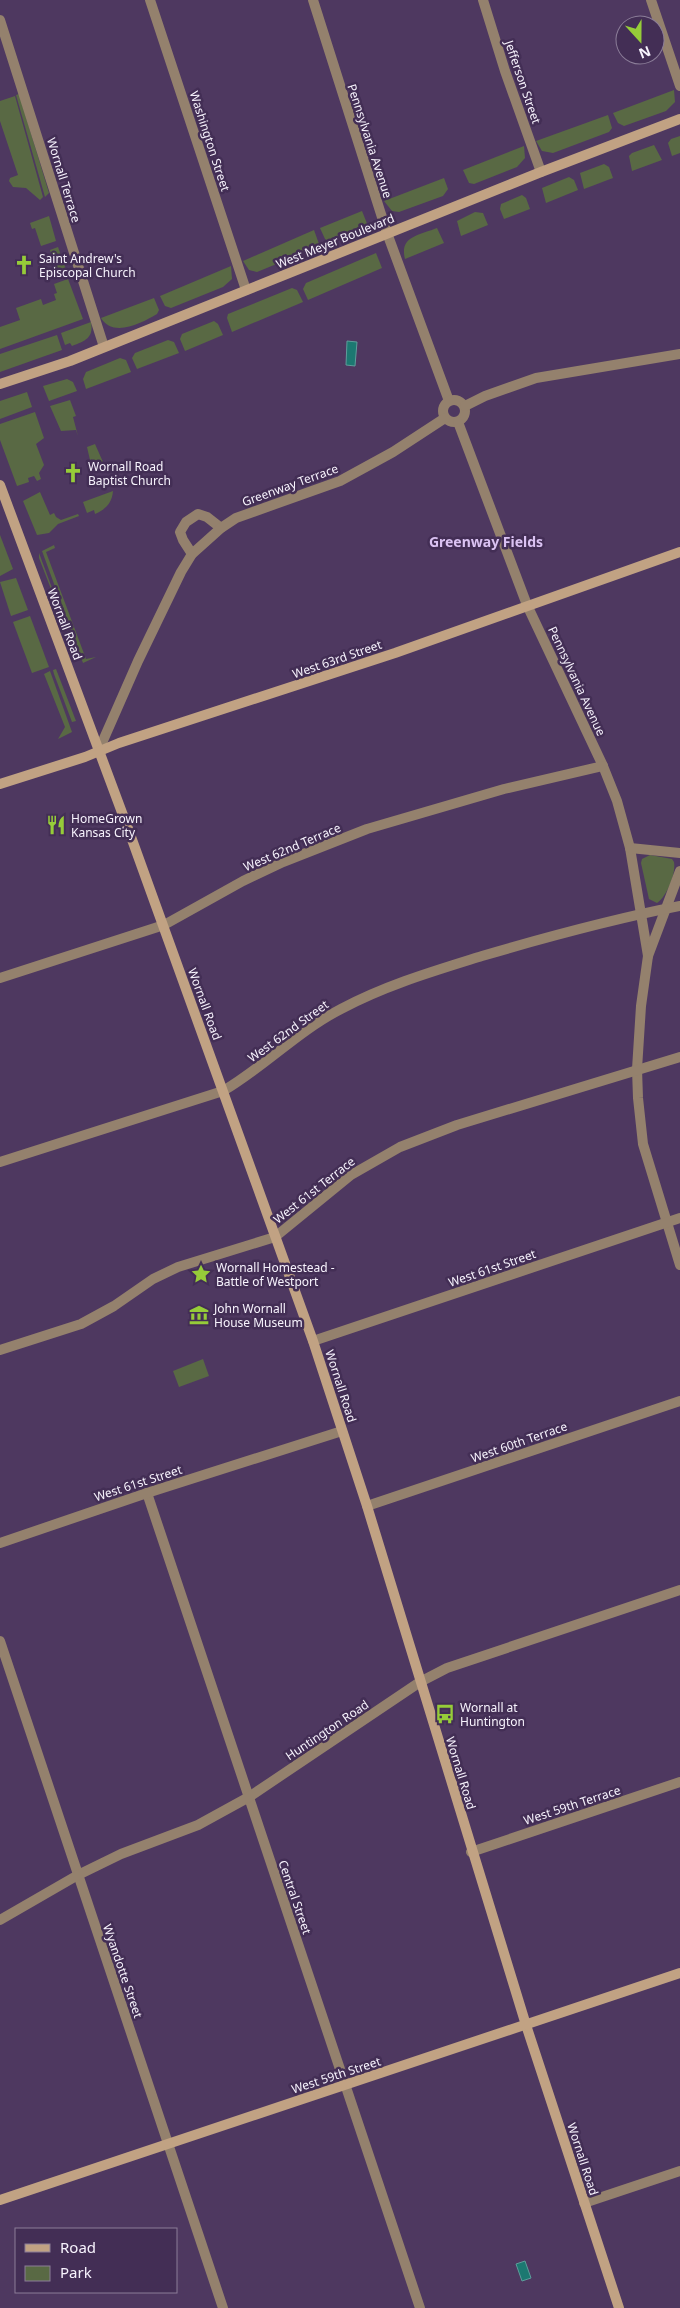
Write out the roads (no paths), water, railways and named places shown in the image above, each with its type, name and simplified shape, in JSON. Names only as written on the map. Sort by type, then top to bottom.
[{"type":"main road","name":"West Meyer Boulevard","points":[[0,384],[104,347],[541,172],[680,119]]},
{"type":"main road","name":"Wornall Road","points":[[0,485],[164,925],[313,1342],[367,1506],[471,1852],[619,2308]]},
{"type":"main road","name":"West 63rd Street","points":[[0,784],[386,656],[680,552]]},
{"type":"main road","name":"West 59th Street","points":[[0,2200],[680,1973]]},
{"type":"street","name":"Washington Street","points":[[150,0],[246,290]]},
{"type":"street","name":"Pennsylvania Avenue","points":[[312,0],[387,233],[449,402]]},
{"type":"street","name":"Jefferson Street","points":[[483,0],[505,71],[541,172]]},
{"type":"street","points":[[650,0],[680,86]]},
{"type":"street","name":"Wornall Terrace","points":[[0,20],[104,347]]},
{"type":"street","points":[[465,406],[501,390],[536,378],[680,354]]},
{"type":"street","points":[[460,401],[465,406],[466,414],[458,422],[451,422],[445,418],[443,411],[449,402],[460,401]]},
{"type":"street","name":"Greenway Terrace","points":[[98,752],[166,602],[192,554],[220,528],[251,512],[340,481],[393,452],[445,418]]},
{"type":"street","name":"Pennsylvania Avenue","points":[[458,422],[527,605],[603,766],[617,801],[630,848],[643,914],[648,956]]},
{"type":"street","points":[[192,554],[180,532],[186,522],[198,514],[207,517],[220,528]]},
{"type":"street","name":"West 62nd Terrace","points":[[0,978],[164,925],[243,881],[326,844],[453,804],[603,766]]},
{"type":"street","points":[[630,848],[680,853]]},
{"type":"street","name":"Pennsylvania Avenue","points":[[680,871],[648,956],[641,1006],[637,1069],[643,1144],[680,1265]]},
{"type":"street","name":"West 62nd Street","points":[[0,1162],[223,1090],[241,1080],[313,1026],[366,996],[403,982],[514,947],[680,906]]},
{"type":"street","name":"West 61st Terrace","points":[[0,1350],[81,1324],[114,1306],[153,1279],[178,1267],[275,1237],[351,1175],[400,1147],[457,1125],[680,1057]]},
{"type":"street","name":"West 61st Street","points":[[313,1342],[680,1218]]},
{"type":"street","name":"West 60th Terrace","points":[[367,1506],[680,1401]]},
{"type":"street","name":"West 61st Street","points":[[0,1543],[147,1493],[342,1431]]},
{"type":"street","name":"Central Street","points":[[147,1493],[420,2308]]},
{"type":"street","name":"Huntington Road","points":[[0,1920],[78,1874],[121,1854],[198,1825],[249,1797],[420,1682],[447,1668],[680,1590]]},
{"type":"street","name":"Wyandotte Street","points":[[0,1641],[223,2308]]},
{"type":"street","name":"West 59th Terrace","points":[[471,1852],[680,1782]]},
{"type":"street","points":[[584,2203],[680,2171]]},
{"type":"place","name":"Saint Andrew's Episcopal Church","points":[[24,265]]},
{"type":"place","name":"Wornall Road Baptist Church","points":[[73,473]]},
{"type":"place","name":"HomeGrown Kansas City","points":[[56,825]]},
{"type":"place","name":"Wornall Homestead - Battle of Westport","points":[[201,1274]]},
{"type":"place","name":"John Wornall House Museum","points":[[199,1315]]},
{"type":"place","name":"Wornall at Huntington","points":[[445,1714]]},
{"type":"district","name":"Greenway Fields","points":[[486,541]]}]
